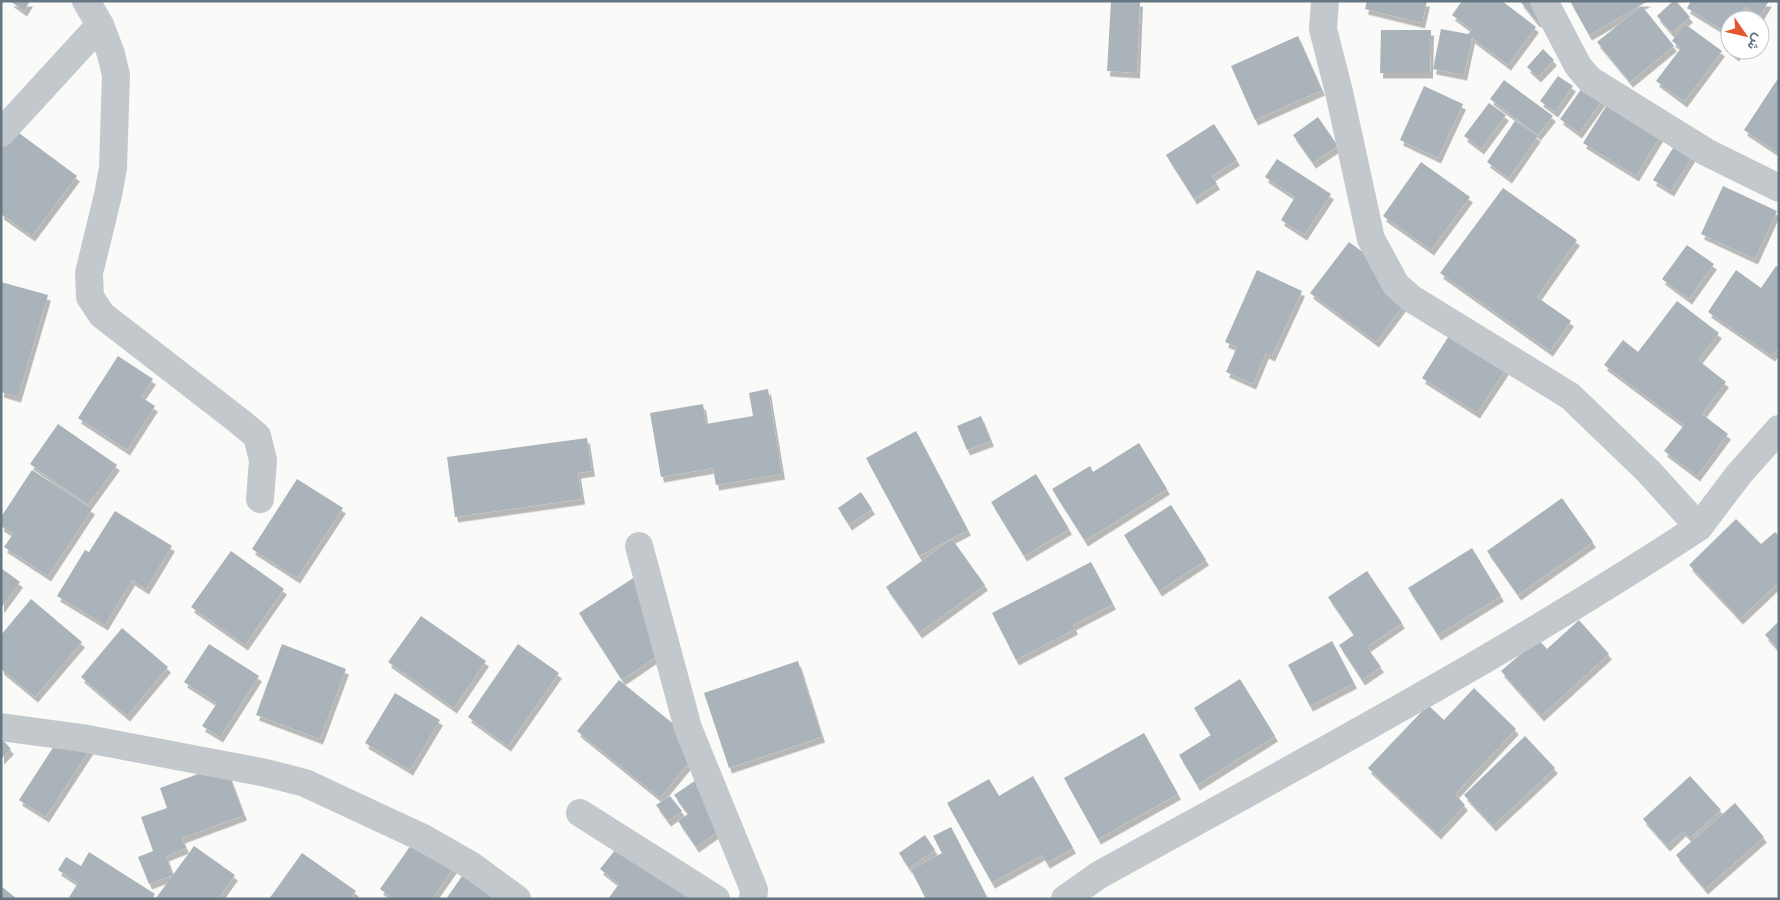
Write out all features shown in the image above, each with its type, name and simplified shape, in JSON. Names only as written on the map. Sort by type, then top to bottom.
[{"type":"street","points":[[86,1],[100,25],[111,54],[116,75],[113,168],[89,273],[90,297],[102,315],[257,436],[263,460],[260,499]]},
{"type":"street","points":[[1325,1],[1323,29],[1339,92],[1371,239],[1396,285],[1412,299],[1570,396],[1648,471],[1699,526]]},
{"type":"street","points":[[1544,1],[1578,66],[1590,80],[1706,152],[1779,188]]},
{"type":"street","points":[[1,133],[100,25]]},
{"type":"street","points":[[1065,899],[1099,875],[1329,748],[1502,649],[1625,575],[1699,526],[1739,474],[1779,429]]},
{"type":"street","points":[[640,546],[688,728],[754,890],[753,899]]},
{"type":"street","points":[[1,727],[82,738],[266,773],[305,783],[423,838],[472,866],[518,899]]},
{"type":"street","points":[[580,813],[716,899]]},
{"type":"building","points":[[10,1],[30,1],[24,11]]},
{"type":"building","points":[[1111,1],[1140,1],[1137,73],[1107,71]]},
{"type":"building","points":[[1367,1],[1427,1],[1422,23],[1365,9]]},
{"type":"building","points":[[1462,1],[1502,1],[1536,27],[1508,65],[1472,38],[1464,75],[1433,69],[1441,29],[1468,34],[1472,30],[1452,15]]},
{"type":"building","points":[[1520,1],[1550,1],[1555,8],[1537,22]]},
{"type":"building","points":[[1570,1],[1648,1],[1589,35]]},
{"type":"building","points":[[1673,1],[1676,1],[1690,17],[1672,33],[1657,16]]},
{"type":"building","points":[[1691,1],[1769,1],[1764,10],[1750,10],[1745,7],[1743,10],[1720,10],[1720,28],[1687,8]]},
{"type":"building","points":[[1642,6],[1674,46],[1630,82],[1597,42]]},
{"type":"building","points":[[1685,24],[1720,50],[1720,54],[1684,102],[1656,81],[1681,48],[1672,41]]},
{"type":"building","points":[[1381,30],[1431,30],[1430,73],[1380,73]]},
{"type":"building","points":[[1298,36],[1322,90],[1255,120],[1231,66]]},
{"type":"building","points":[[1543,49],[1554,60],[1538,77],[1527,67]]},
{"type":"building","points":[[1558,76],[1573,86],[1555,112],[1540,101]]},
{"type":"building","points":[[1779,77],[1779,150],[1777,152],[1744,130]]},
{"type":"building","points":[[1504,80],[1553,116],[1538,135],[1490,99]]},
{"type":"building","points":[[1587,81],[1606,95],[1579,133],[1560,119]]},
{"type":"building","points":[[1424,86],[1463,104],[1438,158],[1400,140]]},
{"type":"building","points":[[1610,100],[1662,133],[1636,176],[1583,143]]},
{"type":"building","points":[[1489,103],[1506,115],[1481,149],[1464,136]]},
{"type":"building","points":[[1318,117],[1338,146],[1313,163],[1293,135]]},
{"type":"building","points":[[1515,121],[1538,136],[1509,178],[1487,162]]},
{"type":"building","points":[[1214,124],[1237,160],[1212,176],[1217,184],[1194,199],[1166,155]]},
{"type":"building","points":[[15,130],[77,176],[32,236],[1,214],[1,148]]},
{"type":"building","points":[[1680,137],[1697,148],[1671,191],[1653,180]]},
{"type":"building","points":[[1277,159],[1331,194],[1304,235],[1281,220],[1295,197],[1265,177]]},
{"type":"building","points":[[1421,162],[1470,197],[1431,250],[1383,216]]},
{"type":"building","points":[[1723,186],[1777,211],[1755,259],[1701,234]]},
{"type":"building","points":[[1503,188],[1577,240],[1537,297],[1571,321],[1550,351],[1440,273]]},
{"type":"building","points":[[1349,242],[1415,290],[1376,342],[1310,293]]},
{"type":"building","points":[[1687,245],[1714,264],[1689,299],[1662,279]]},
{"type":"building","points":[[1776,266],[1779,267],[1779,346],[1772,356],[1708,312],[1736,270],[1761,288]]},
{"type":"building","points":[[1257,270],[1302,291],[1272,356],[1266,353],[1253,384],[1226,372],[1237,347],[1225,342]]},
{"type":"building","points":[[1,282],[48,295],[18,397],[1,392]]},
{"type":"building","points":[[1677,301],[1719,333],[1698,360],[1726,382],[1702,414],[1728,434],[1697,476],[1664,451],[1684,425],[1604,365],[1623,340],[1638,352]]},
{"type":"building","points":[[1452,331],[1508,366],[1477,413],[1422,378]]},
{"type":"building","points":[[118,356],[153,379],[141,397],[155,406],[127,450],[78,418]]},
{"type":"building","points":[[768,389],[782,474],[716,485],[713,468],[661,477],[650,413],[703,404],[706,424],[753,416],[749,393]]},
{"type":"building","points":[[981,416],[991,441],[967,450],[957,426]]},
{"type":"building","points":[[58,424],[117,465],[88,505],[30,464]]},
{"type":"building","points":[[916,431],[968,530],[919,556],[866,458]]},
{"type":"building","points":[[587,438],[592,471],[578,473],[582,499],[455,517],[447,457]]},
{"type":"building","points":[[1139,443],[1167,489],[1085,541],[1052,489],[1090,466],[1093,472]]},
{"type":"building","points":[[32,470],[92,509],[48,576],[4,547],[13,534],[1,526],[1,517]]},
{"type":"building","points":[[1036,474],[1069,529],[1024,556],[991,502]]},
{"type":"building","points":[[297,479],[343,508],[297,578],[252,549]]},
{"type":"building","points":[[861,492],[872,509],[849,525],[838,508]]},
{"type":"building","points":[[1562,498],[1593,542],[1518,595],[1487,551]]},
{"type":"building","points":[[1171,505],[1206,560],[1159,591],[1124,535]]},
{"type":"building","points":[[115,511],[172,546],[146,589],[132,580],[105,625],[57,596],[85,550],[89,552]]},
{"type":"building","points":[[1736,519],[1761,544],[1775,532],[1779,536],[1779,582],[1740,619],[1689,565]]},
{"type":"building","points":[[952,539],[985,585],[919,633],[886,587]]},
{"type":"building","points":[[1472,548],[1501,596],[1438,635],[1408,588]]},
{"type":"building","points":[[231,551],[284,589],[245,645],[191,607]]},
{"type":"building","points":[[1091,562],[1113,604],[1073,625],[1075,629],[1016,660],[992,613]]},
{"type":"building","points":[[1,568],[20,582],[1,608]]},
{"type":"building","points":[[1367,571],[1402,623],[1367,647],[1381,667],[1362,680],[1339,645],[1354,635],[1328,597]]},
{"type":"building","points":[[635,577],[662,653],[622,680],[579,613]]},
{"type":"building","points":[[31,599],[82,642],[35,697],[1,669],[1,635]]},
{"type":"building","points":[[421,616],[486,661],[454,708],[388,662]]},
{"type":"building","points":[[1579,620],[1609,654],[1541,716],[1501,671],[1538,639],[1547,649]]},
{"type":"building","points":[[1779,621],[1779,650],[1765,635]]},
{"type":"building","points":[[122,628],[168,667],[127,716],[81,677]]},
{"type":"building","points":[[1332,641],[1354,683],[1310,706],[1288,665]]},
{"type":"building","points":[[209,644],[259,676],[220,737],[202,726],[217,703],[184,682]]},
{"type":"building","points":[[282,644],[346,669],[320,739],[256,715]]},
{"type":"building","points":[[518,644],[559,673],[508,746],[468,717]]},
{"type":"building","points":[[798,661],[822,737],[729,768],[704,693]]},
{"type":"building","points":[[1240,679],[1275,736],[1197,785],[1179,755],[1211,735],[1194,708]]},
{"type":"building","points":[[619,680],[702,747],[660,798],[577,731]]},
{"type":"building","points":[[1474,688],[1516,729],[1455,794],[1465,805],[1438,834],[1368,768],[1428,705],[1444,720]]},
{"type":"building","points":[[395,693],[440,720],[410,770],[365,743]]},
{"type":"building","points":[[69,723],[96,740],[46,817],[19,800]]},
{"type":"building","points":[[1144,733],[1178,794],[1098,839],[1064,778]]},
{"type":"building","points":[[1525,736],[1555,768],[1493,826],[1464,795]]},
{"type":"building","points":[[1,738],[11,749],[1,759]]},
{"type":"building","points":[[225,764],[244,815],[182,838],[186,848],[166,856],[173,875],[149,884],[138,857],[153,851],[141,817],[167,808],[160,788]]},
{"type":"building","points":[[702,776],[733,821],[696,847],[678,821],[688,814],[674,795]]},
{"type":"building","points":[[1033,776],[1073,848],[1047,863],[1042,855],[992,883],[947,803],[989,779],[999,796]]},
{"type":"building","points":[[1690,776],[1721,810],[1690,838],[1683,831],[1667,846],[1643,819]]},
{"type":"building","points":[[670,796],[682,811],[668,821],[656,805]]},
{"type":"building","points":[[1735,803],[1764,837],[1705,889],[1676,855]]},
{"type":"building","points":[[951,827],[987,897],[984,899],[926,899],[911,870],[942,853],[933,836]]},
{"type":"building","points":[[423,828],[462,856],[432,899],[394,899],[380,889]]},
{"type":"building","points":[[925,835],[935,850],[909,868],[899,853]]},
{"type":"building","points":[[623,840],[722,899],[608,899],[619,884],[600,869]]},
{"type":"building","points":[[194,846],[235,875],[218,899],[156,898]]},
{"type":"building","points":[[89,852],[155,894],[152,899],[68,899],[78,883],[58,870],[66,857],[81,866]]},
{"type":"building","points":[[302,853],[356,891],[350,899],[269,899]]},
{"type":"building","points":[[467,869],[510,899],[446,899]]},
{"type":"building","points":[[1,886],[17,899],[1,899]]}]
